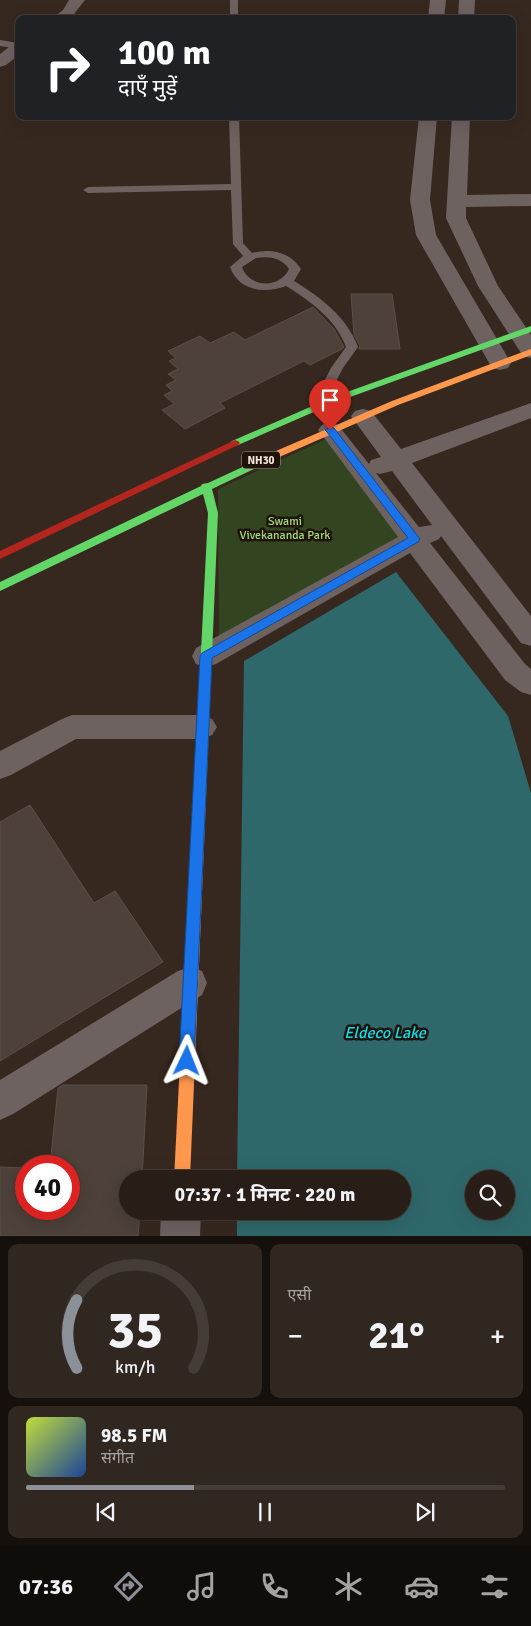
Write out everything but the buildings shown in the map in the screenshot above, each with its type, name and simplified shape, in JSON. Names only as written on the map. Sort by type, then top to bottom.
[{"type":"main road","name":"NH30","points":[[0,555],[203,457],[317,407],[524,331]]},
{"type":"main road","name":"NH30","points":[[0,587],[206,486],[330,430],[531,351]]},
{"type":"main road","points":[[182,1170],[213,513],[206,486]]},
{"type":"street","points":[[65,15],[77,0]]},
{"type":"street","points":[[436,15],[438,0]]},
{"type":"street","points":[[466,15],[467,0]]},
{"type":"street","points":[[0,62],[15,50]]},
{"type":"street","points":[[428,120],[420,200],[426,236],[500,363]]},
{"type":"street","points":[[461,120],[456,218],[488,286],[524,331],[531,351]]},
{"type":"street","points":[[457,201],[531,200]]},
{"type":"street","points":[[363,416],[531,636]]},
{"type":"street","points":[[363,473],[396,460],[528,416]]},
{"type":"street","points":[[330,430],[514,672],[531,684]]},
{"type":"street","points":[[206,656],[414,539],[447,526]]},
{"type":"street","points":[[0,766],[72,727],[202,727]]},
{"type":"street","points":[[0,1101],[190,983]]},
{"type":"street","points":[[180,1236],[181,1220]]},
{"type":"lane","points":[[234,0],[234,15]]},
{"type":"lane","points":[[0,43],[15,46]]},
{"type":"lane","points":[[234,120],[238,244],[249,256]]},
{"type":"lane","points":[[88,190],[235,187]]},
{"type":"lane","points":[[273,254],[284,257],[292,262],[295,269],[294,276],[288,282],[277,286],[264,287],[242,281],[237,274],[236,267],[240,261],[249,256],[273,254]]},
{"type":"lane","points":[[288,282],[312,296],[350,338],[352,347],[337,368],[317,407]]},
{"type":"green space","name":"Swami Vivekananda Park","points":[[326,439],[398,537],[219,639],[218,489]]},
{"type":"water","name":"Eldeco Lake","points":[[396,572],[508,716],[531,793],[531,1236],[237,1236],[237,1220],[411,1220],[411,1170],[237,1170],[244,661]]},
{"type":"traffic: fast","points":[[235,443],[336,399],[531,329]]},
{"type":"traffic: fast","points":[[0,587],[273,456]]},
{"type":"traffic: fast","points":[[202,750],[213,513],[206,486]]},
{"type":"traffic: slow","points":[[273,456],[395,403],[531,352]]},
{"type":"traffic: slow","points":[[182,1170],[202,750]]},
{"type":"traffic: jam","points":[[0,555],[235,443]]},
{"type":"route","points":[[187,1061],[206,656],[414,539],[330,430]]}]
